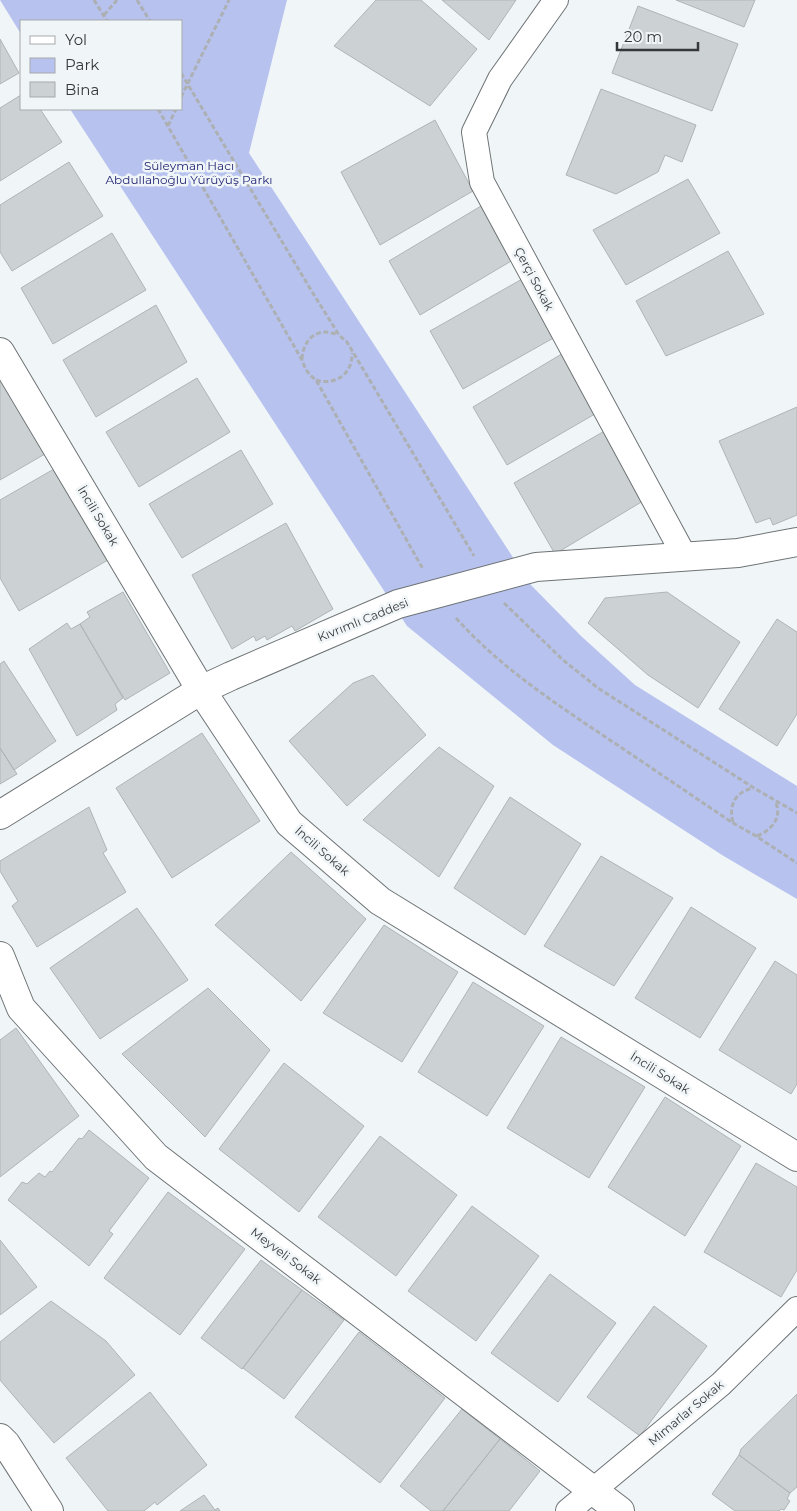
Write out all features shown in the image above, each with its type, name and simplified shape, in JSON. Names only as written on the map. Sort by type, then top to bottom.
[{"type":"street","name":"Çerçi Sokak","points":[[556,0],[500,79],[474,132],[482,182],[685,557]]},
{"type":"street","name":"İncili Sokak","points":[[0,352],[201,690],[290,823],[380,901],[797,1157]]},
{"type":"street","name":"Kıvrımlı Caddesi","points":[[0,815],[201,690],[398,604],[536,567],[738,553],[797,542]]},
{"type":"street","name":"Meyveli Sokak","points":[[0,956],[21,1008],[156,1156],[620,1511]]},
{"type":"street","name":"Mimarlar Sokak","points":[[568,1511],[721,1384],[797,1309]]},
{"type":"street","points":[[0,1438],[6,1444],[49,1511]]},
{"type":"path","points":[[94,0],[106,20]]},
{"type":"path","points":[[104,15],[117,0]]},
{"type":"path","points":[[137,0],[149,20]]},
{"type":"path","points":[[182,95],[229,0]]},
{"type":"path","points":[[182,75],[339,335],[347,342],[488,580],[505,604],[563,660],[598,688],[754,788],[797,813]]},
{"type":"path","points":[[159,110],[302,360]]},
{"type":"path","points":[[168,126],[176,110]]},
{"type":"path","points":[[339,335],[324,332],[310,338],[302,352],[304,368],[316,380],[437,593],[448,608],[498,660],[544,697],[797,864]]},
{"type":"path","points":[[316,380],[330,382],[344,376],[352,362],[351,350]]},
{"type":"path","points":[[733,823],[731,806],[735,799],[746,789],[754,788]]},
{"type":"path","points":[[756,836],[772,828],[776,821],[778,813],[775,800]]},
{"type":"green space","name":"Süleyman Hacı Abdullahoğlu Yürüyüş Parkı","points":[[0,0],[287,0],[249,153],[531,585],[581,636],[635,685],[797,786],[797,899],[722,855],[553,745],[407,626],[71,110],[182,110],[182,20],[20,20],[20,32]]},
{"type":"building","points":[[376,0],[421,0],[477,49],[430,106],[334,46]]},
{"type":"building","points":[[442,0],[516,0],[489,40]]},
{"type":"building","points":[[676,0],[755,0],[744,27]]},
{"type":"building","points":[[638,6],[738,44],[712,111],[612,73]]},
{"type":"building","points":[[0,39],[19,73],[0,84]]},
{"type":"building","points":[[601,89],[696,125],[682,162],[665,155],[658,172],[616,194],[566,175]]},
{"type":"building","points":[[20,96],[20,110],[41,110],[62,142],[0,181],[0,108]]},
{"type":"building","points":[[435,120],[473,191],[380,245],[341,172]]},
{"type":"building","points":[[69,162],[103,216],[12,271],[0,252],[0,205]]},
{"type":"building","points":[[688,179],[720,233],[626,285],[593,230]]},
{"type":"building","points":[[481,206],[513,260],[420,315],[389,261]]},
{"type":"building","points":[[112,233],[146,290],[53,344],[21,288]]},
{"type":"building","points":[[728,251],[764,314],[666,356],[636,301]]},
{"type":"building","points":[[524,278],[557,336],[463,389],[430,331]]},
{"type":"building","points":[[156,305],[187,362],[96,417],[63,360]]},
{"type":"building","points":[[565,352],[600,411],[507,465],[473,407]]},
{"type":"building","points":[[0,377],[45,454],[0,480]]},
{"type":"building","points":[[197,378],[230,432],[139,487],[106,432]]},
{"type":"building","points":[[797,407],[797,515],[773,525],[770,518],[756,523],[719,441]]},
{"type":"building","points":[[608,429],[648,498],[555,554],[514,483]]},
{"type":"building","points":[[241,450],[273,504],[182,558],[149,504]]},
{"type":"building","points":[[54,469],[108,560],[19,611],[0,578],[0,500]]},
{"type":"building","points":[[286,523],[333,609],[295,631],[292,626],[267,640],[265,636],[256,641],[254,636],[232,649],[192,575]]},
{"type":"building","points":[[123,592],[170,673],[125,700],[80,624],[90,617],[87,612]]},
{"type":"building","points":[[667,592],[740,642],[698,708],[648,675],[588,623],[605,598]]},
{"type":"building","points":[[777,619],[797,632],[797,714],[777,746],[719,709]]},
{"type":"building","points":[[67,623],[71,629],[80,624],[123,698],[115,704],[117,710],[77,736],[29,649]]},
{"type":"building","points":[[4,661],[56,741],[14,770],[0,748],[0,664]]},
{"type":"building","points":[[373,675],[426,735],[347,806],[289,741],[353,683]]},
{"type":"building","points":[[202,733],[260,821],[172,878],[116,788]]},
{"type":"building","points":[[439,747],[494,786],[439,877],[363,820]]},
{"type":"building","points":[[0,748],[17,774],[0,784]]},
{"type":"building","points":[[510,797],[581,844],[525,935],[454,888]]},
{"type":"building","points":[[89,807],[107,850],[103,853],[126,892],[37,947],[12,906],[18,901],[0,871],[0,861]]},
{"type":"building","points":[[291,852],[366,919],[301,1001],[215,925]]},
{"type":"building","points":[[601,856],[673,898],[614,986],[544,946]]},
{"type":"building","points":[[691,907],[756,948],[700,1038],[635,998]]},
{"type":"building","points":[[137,908],[188,980],[100,1039],[50,968]]},
{"type":"building","points":[[384,925],[458,972],[402,1062],[323,1013]]},
{"type":"building","points":[[775,961],[797,975],[797,1084],[791,1094],[719,1050]]},
{"type":"building","points":[[473,982],[544,1026],[487,1116],[418,1072]]},
{"type":"building","points":[[208,988],[270,1050],[205,1137],[122,1054]]},
{"type":"building","points":[[16,1028],[79,1116],[0,1177],[0,1040]]},
{"type":"building","points":[[561,1037],[645,1087],[589,1178],[507,1128]]},
{"type":"building","points":[[284,1063],[364,1126],[299,1212],[219,1149]]},
{"type":"building","points":[[665,1097],[741,1146],[685,1236],[608,1187]]},
{"type":"building","points":[[89,1130],[149,1178],[109,1231],[113,1234],[89,1266],[8,1200],[22,1182],[27,1184],[39,1173],[45,1177],[50,1171],[52,1172],[79,1138],[82,1139]]},
{"type":"building","points":[[380,1136],[457,1195],[396,1276],[318,1217]]},
{"type":"building","points":[[756,1163],[797,1187],[797,1270],[781,1297],[704,1252]]},
{"type":"building","points":[[168,1192],[245,1249],[180,1335],[104,1278]]},
{"type":"building","points":[[472,1206],[539,1256],[476,1341],[408,1291]]},
{"type":"building","points":[[0,1240],[37,1287],[0,1315]]},
{"type":"building","points":[[261,1260],[302,1290],[242,1369],[201,1338]]},
{"type":"building","points":[[550,1274],[616,1323],[558,1402],[491,1353]]},
{"type":"building","points":[[302,1290],[344,1320],[284,1399],[243,1368]]},
{"type":"building","points":[[51,1301],[106,1341],[135,1375],[54,1443],[0,1380],[0,1342]]},
{"type":"building","points":[[654,1306],[707,1346],[640,1436],[587,1397]]},
{"type":"building","points":[[359,1332],[445,1398],[380,1483],[295,1417]]},
{"type":"building","points":[[150,1392],[207,1465],[157,1505],[155,1502],[144,1511],[108,1511],[66,1458]]},
{"type":"building","points":[[797,1394],[797,1487],[790,1493],[739,1455],[741,1449]]},
{"type":"building","points":[[462,1409],[500,1439],[443,1511],[431,1511],[400,1486]]},
{"type":"building","points":[[500,1439],[540,1471],[509,1511],[443,1511]]},
{"type":"building","points":[[739,1455],[790,1493],[787,1499],[790,1501],[784,1510],[735,1511],[712,1494]]},
{"type":"building","points":[[204,1495],[215,1510],[218,1508],[220,1511],[180,1511]]}]
